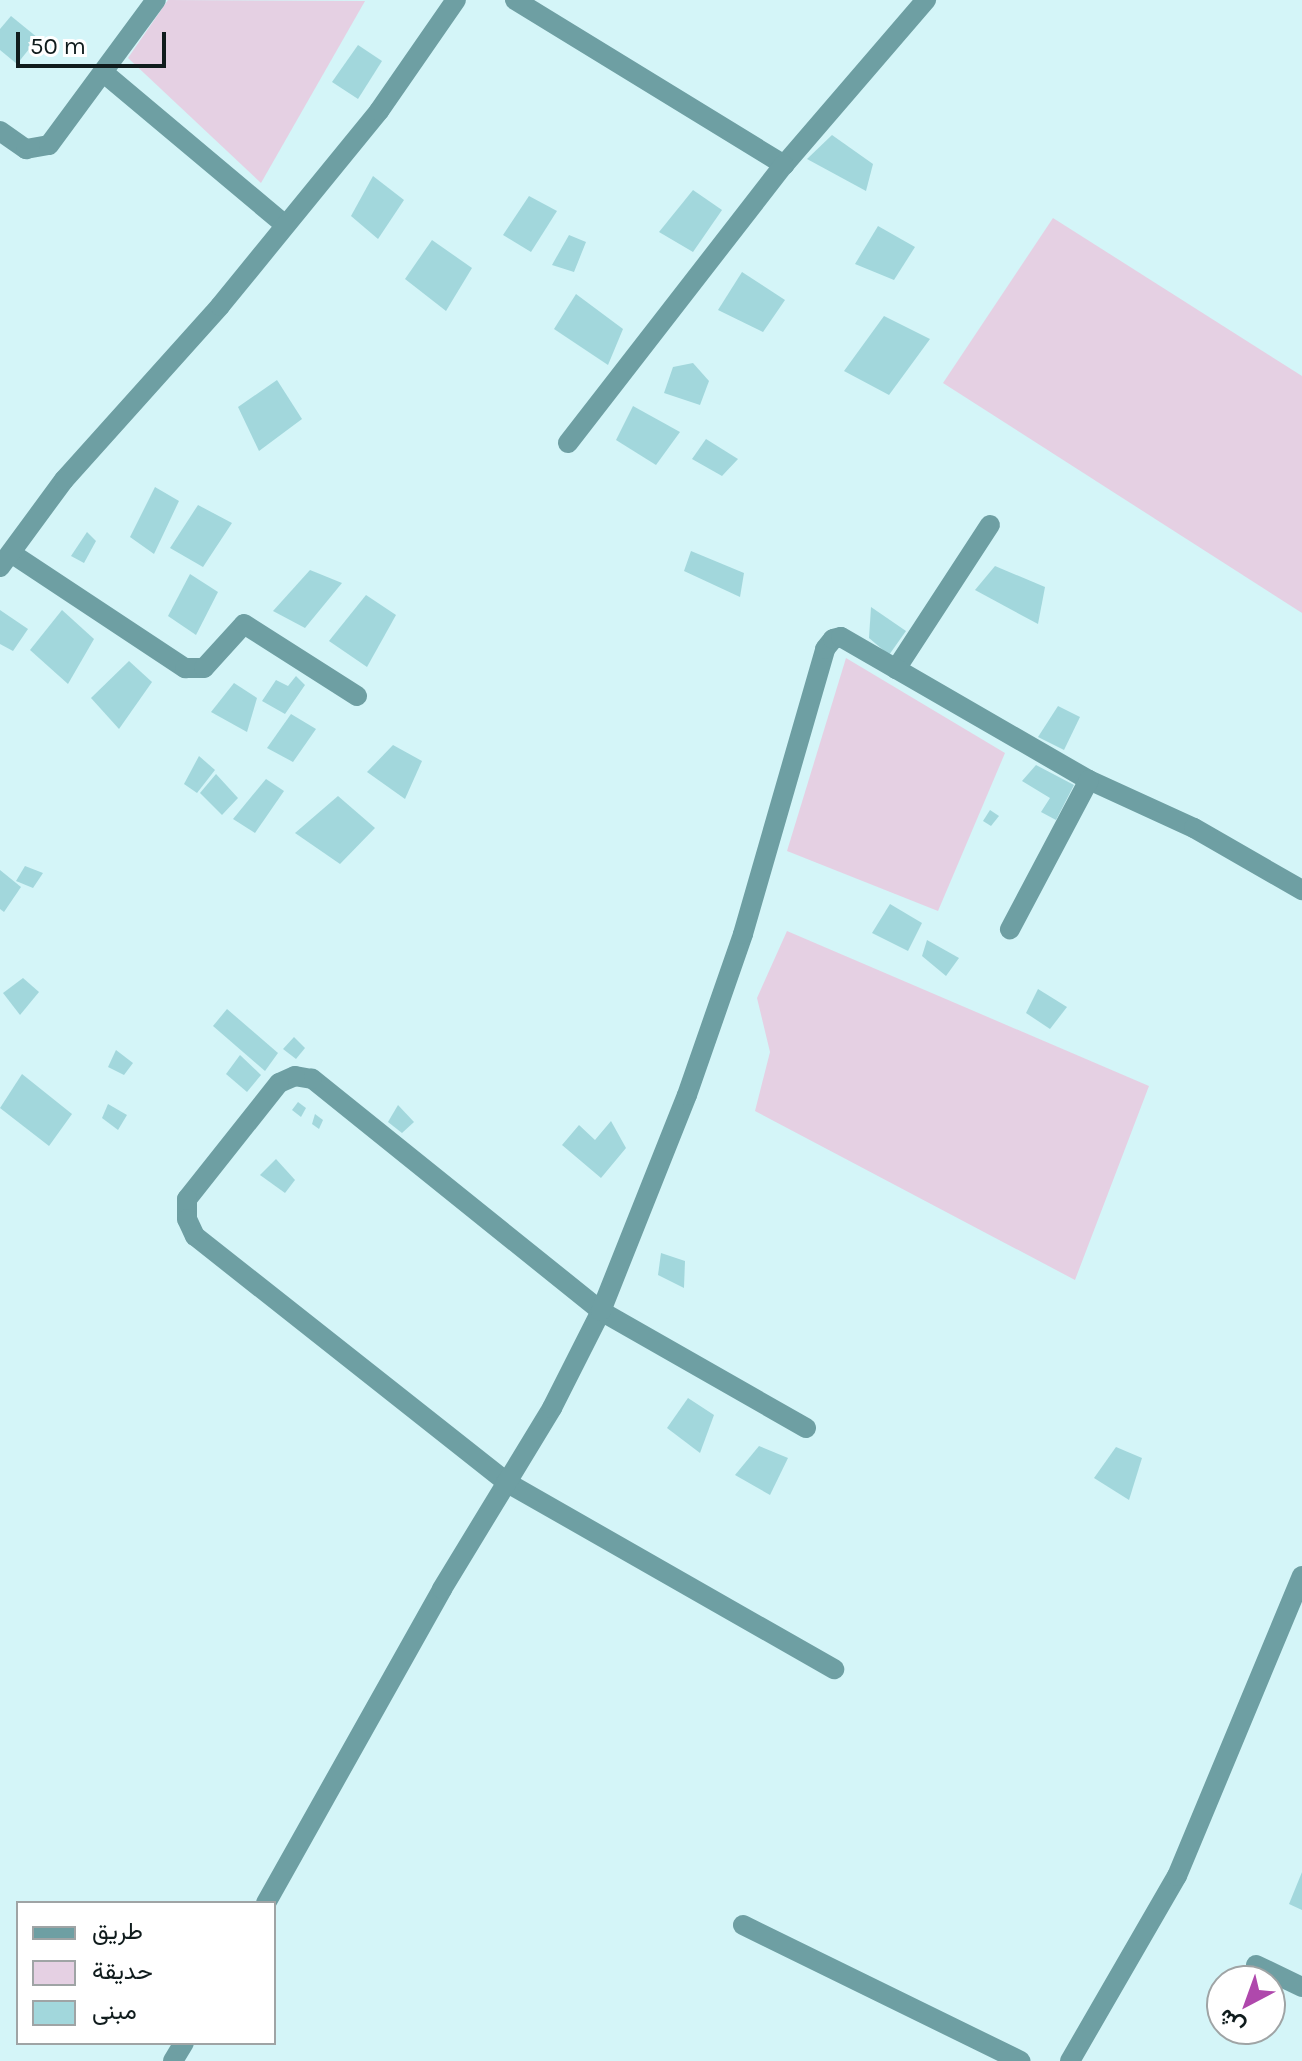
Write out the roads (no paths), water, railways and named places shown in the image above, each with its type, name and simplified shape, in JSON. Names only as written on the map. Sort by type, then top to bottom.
[{"type":"street","points":[[0,131],[26,149],[49,145],[156,0]]},
{"type":"street","points":[[357,696],[244,624],[204,668],[185,668],[5,560],[64,480],[285,225],[379,111],[456,0]]},
{"type":"street","points":[[515,0],[784,165]]},
{"type":"street","points":[[568,443],[784,165],[926,0]]},
{"type":"street","points":[[104,73],[285,225]]},
{"type":"street","points":[[896,669],[990,525]]},
{"type":"street","points":[[267,1901],[601,1311],[687,1095],[743,934],[825,649],[841,637],[1089,780],[1194,828],[1302,890]]},
{"type":"street","points":[[1010,929],[1089,780]]},
{"type":"street","points":[[806,1428],[601,1311],[312,1079],[295,1076],[279,1083],[187,1199],[187,1219],[195,1236],[506,1482],[834,1669]]},
{"type":"street","points":[[1070,2061],[1177,1876],[1302,1576]]},
{"type":"street","points":[[743,1925],[1020,2061]]}]
